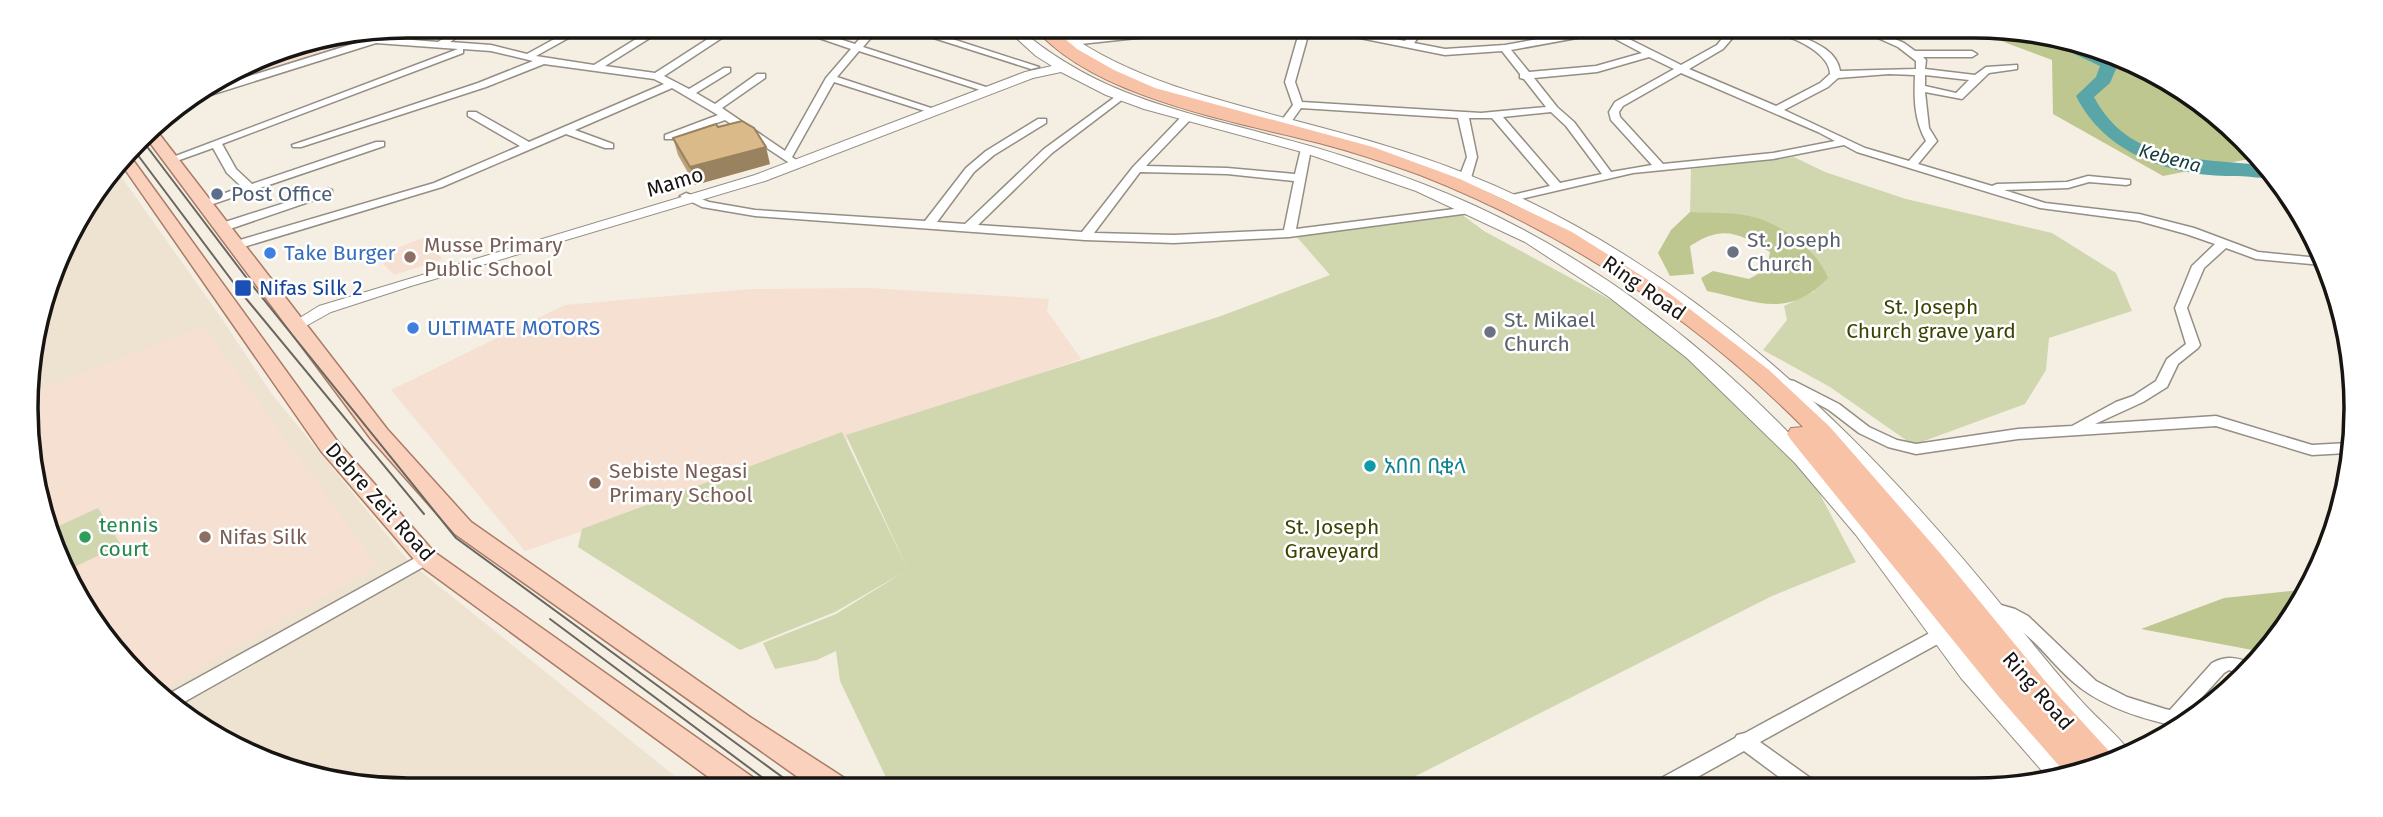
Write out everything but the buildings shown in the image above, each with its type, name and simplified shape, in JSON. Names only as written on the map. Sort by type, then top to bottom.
[{"type":"highway","name":"Ring Road","points":[[1039,38],[1067,62],[1112,85],[1164,103],[1367,160],[1460,196],[1573,253],[1669,317],[1785,419],[1819,456],[1899,548],[2007,688],[2077,764]]},
{"type":"highway","name":"Ring Road","points":[[1054,38],[1072,54],[1118,78],[1184,101],[1368,152],[1484,195],[1554,230],[1652,290],[1750,367],[1848,462],[1933,562],[2023,677],[2098,757]]},
{"type":"main road","name":"Debre Zeit Road","points":[[155,139],[293,317],[379,434],[463,528],[741,725],[821,778]]},
{"type":"main road","name":"Debre Zeit Road","points":[[130,165],[329,446],[426,558],[590,673],[732,778]]},
{"type":"street","points":[[438,46],[450,38]]},
{"type":"street","points":[[530,56],[564,38]]},
{"type":"street","points":[[597,66],[644,38]]},
{"type":"street","points":[[657,76],[716,38]]},
{"type":"street","points":[[824,38],[984,88]]},
{"type":"street","points":[[793,160],[831,78],[864,38]]},
{"type":"street","points":[[945,38],[1061,68],[1119,97],[1306,149],[1385,175],[1470,210],[1526,237],[1590,275],[1651,319],[1728,384],[1837,499],[1939,635],[2004,715],[2055,769]]},
{"type":"street","points":[[1019,38],[1039,62]]},
{"type":"street","points":[[1067,38],[1110,65],[1165,87],[1403,155],[1465,178],[1558,221],[1668,288],[1789,384],[1889,485],[2064,696],[2115,750]]},
{"type":"street","points":[[1071,42],[1108,38]]},
{"type":"street","points":[[1298,105],[1290,82],[1303,38]]},
{"type":"street","points":[[1369,38],[1463,53],[1556,38]]},
{"type":"street","points":[[1407,46],[1413,38]]},
{"type":"street","points":[[1625,38],[1681,69],[1844,142],[2061,210],[2139,218],[2174,226],[2256,256],[2313,261]]},
{"type":"street","points":[[1659,166],[1615,118],[1614,112],[1633,94],[1720,47],[1727,38]]},
{"type":"street","points":[[1796,38],[1821,49],[1835,67],[1835,75]]},
{"type":"street","points":[[1882,38],[1916,54],[1972,54]]},
{"type":"street","points":[[224,88],[376,40],[509,50],[543,61],[657,76],[727,115],[793,160]]},
{"type":"street","points":[[170,160],[467,48]]},
{"type":"street","points":[[1505,48],[1524,76],[1570,124],[1608,175]]},
{"type":"street","points":[[1524,76],[1597,69],[1651,53]]},
{"type":"street","points":[[1912,164],[1933,141],[1924,128],[1919,88],[1923,65],[1916,54]]},
{"type":"street","points":[[297,145],[482,85],[543,61]]},
{"type":"street","points":[[793,160],[984,88],[1039,62]]},
{"type":"street","points":[[1919,88],[1958,97],[1986,70],[2014,67]]},
{"type":"street","name":"Mamo","points":[[293,317],[326,309],[493,254],[688,198],[1030,75],[1061,68]]},
{"type":"street","points":[[690,93],[727,70]]},
{"type":"street","points":[[1776,110],[1824,85],[1835,75],[1864,71],[1921,71],[1979,79]]},
{"type":"street","points":[[715,108],[761,76]]},
{"type":"street","points":[[831,78],[929,109]]},
{"type":"street","points":[[230,236],[438,185],[673,84]]},
{"type":"street","points":[[969,227],[1048,151],[1119,97]]},
{"type":"street","points":[[1287,120],[1298,105]]},
{"type":"street","points":[[1298,105],[1463,116],[1496,116],[1553,109]]},
{"type":"street","points":[[472,114],[530,147]]},
{"type":"street","points":[[669,137],[727,115]]},
{"type":"street","points":[[1463,116],[1472,157],[1465,178]]},
{"type":"street","points":[[1496,116],[1558,187]]},
{"type":"street","points":[[1085,236],[1137,169],[1187,117]]},
{"type":"street","points":[[930,223],[970,170],[990,153],[1042,121]]},
{"type":"street","points":[[567,131],[609,146]]},
{"type":"street","points":[[1513,198],[1608,175],[1659,166],[1773,156],[1844,142]]},
{"type":"street","points":[[215,144],[231,171],[250,188]]},
{"type":"street","points":[[204,204],[380,144]]},
{"type":"street","points":[[1289,233],[1306,149]]},
{"type":"street","points":[[1137,169],[1227,171],[1300,178]]},
{"type":"street","points":[[1992,188],[2068,185],[2088,179],[2126,182]]},
{"type":"street","points":[[230,236],[328,192]]},
{"type":"street","points":[[688,198],[755,213],[930,223],[1085,236],[1201,239],[1289,233],[1470,210]]},
{"type":"street","points":[[2074,429],[2162,384],[2172,362],[2193,345],[2181,308],[2198,266],[2223,244]]},
{"type":"street","points":[[1789,384],[1834,407],[1864,430],[1893,444],[1916,449],[2018,434],[2216,421],[2312,450],[2342,448]]},
{"type":"street","points":[[177,697],[426,558]]},
{"type":"street","points":[[1994,609],[2011,612],[2025,622],[2089,685],[2133,706],[2174,720]]},
{"type":"street","points":[[1678,778],[1743,740],[1939,635]]},
{"type":"street","points":[[2179,717],[2178,713],[2218,668],[2227,663],[2239,666]]},
{"type":"street","points":[[1743,740],[1795,778]]},
{"type":"shaded area","points":[[365,43],[268,72],[266,68],[313,51]]},
{"type":"shaded area","points":[[121,176],[271,393],[409,562],[677,778],[384,778],[313,766],[267,750],[223,729],[183,702],[130,652],[88,594],[58,527],[46,481],[38,408],[46,336],[58,290],[88,223]]},
{"type":"shaded area","name":"Musse Primary Public School","points":[[423,238],[443,259],[394,275],[376,256]]},
{"type":"shaded area","name":"Sebiste Negasi Primary School","points":[[869,288],[1049,299],[1047,311],[1081,359],[525,551],[391,390],[565,305],[751,289]]},
{"type":"shaded area","name":"Nifas Silk","points":[[204,326],[378,566],[165,687],[115,634],[88,594],[67,550],[46,481],[39,433],[39,389]]},
{"type":"green space","points":[[1995,39],[2070,51],[2138,77],[2160,88],[2200,115],[2248,159],[2163,176],[2053,114],[2052,60]]},
{"type":"green space","name":"St. Joseph Church grave yard","points":[[1794,157],[1825,172],[1906,199],[2052,233],[2116,273],[2132,311],[2049,338],[2046,370],[2025,404],[1913,445],[1830,387],[1763,350],[1787,320],[1784,306],[1815,291],[1751,216],[1690,212],[1691,169]]},
{"type":"green space","points":[[1690,212],[1728,213],[1762,219],[1785,231],[1806,247],[1823,267],[1828,278],[1813,291],[1785,303],[1756,302],[1707,291],[1701,278],[1713,271],[1749,279],[1767,269],[1770,252],[1740,236],[1722,233],[1690,246],[1694,274],[1670,276],[1658,253],[1671,230]]},
{"type":"green space","name":"St. Joseph Graveyard","points":[[1461,214],[1484,231],[1637,314],[1730,389],[1816,487],[1856,562],[1772,596],[1412,778],[886,778],[840,681],[836,651],[817,660],[775,669],[763,643],[836,614],[904,572],[835,612],[740,650],[578,547],[582,529],[842,432],[908,570],[846,435],[1221,316],[1330,275],[1296,236]]},
{"type":"green space","name":"tennis court","points":[[98,508],[121,545],[75,567],[58,526]]},
{"type":"green space","points":[[2297,590],[2254,650],[2141,629],[2224,598]]},
{"type":"waterway","name":"Kebena","points":[[2109,64],[2104,79],[2085,96],[2094,113],[2120,140],[2173,162],[2218,170],[2258,171]]},
{"type":"tram line","points":[[147,147],[252,285],[456,538],[784,778]]},
{"type":"tram line","points":[[138,156],[239,290],[424,514]]},
{"type":"tram line","points":[[550,619],[763,778]]},
{"type":"place","name":"Post Office","points":[[217,194]]},
{"type":"place","name":"St. Joseph Church","points":[[1733,252]]},
{"type":"place","name":"Take Burger","points":[[270,253]]},
{"type":"place","name":"Musse Primary Public School","points":[[410,257]]},
{"type":"place","name":"Nifas Silk 2","points":[[243,288]]},
{"type":"place","name":"ULTIMATE MOTORS","points":[[413,328]]},
{"type":"place","name":"St. Mikael Church","points":[[1490,332]]},
{"type":"place","name":"አበበ ቢቂላ","points":[[1370,466]]},
{"type":"place","name":"Sebiste Negasi Primary School","points":[[595,483]]},
{"type":"place","name":"tennis court","points":[[85,537]]},
{"type":"place","name":"Nifas Silk","points":[[205,537]]}]
